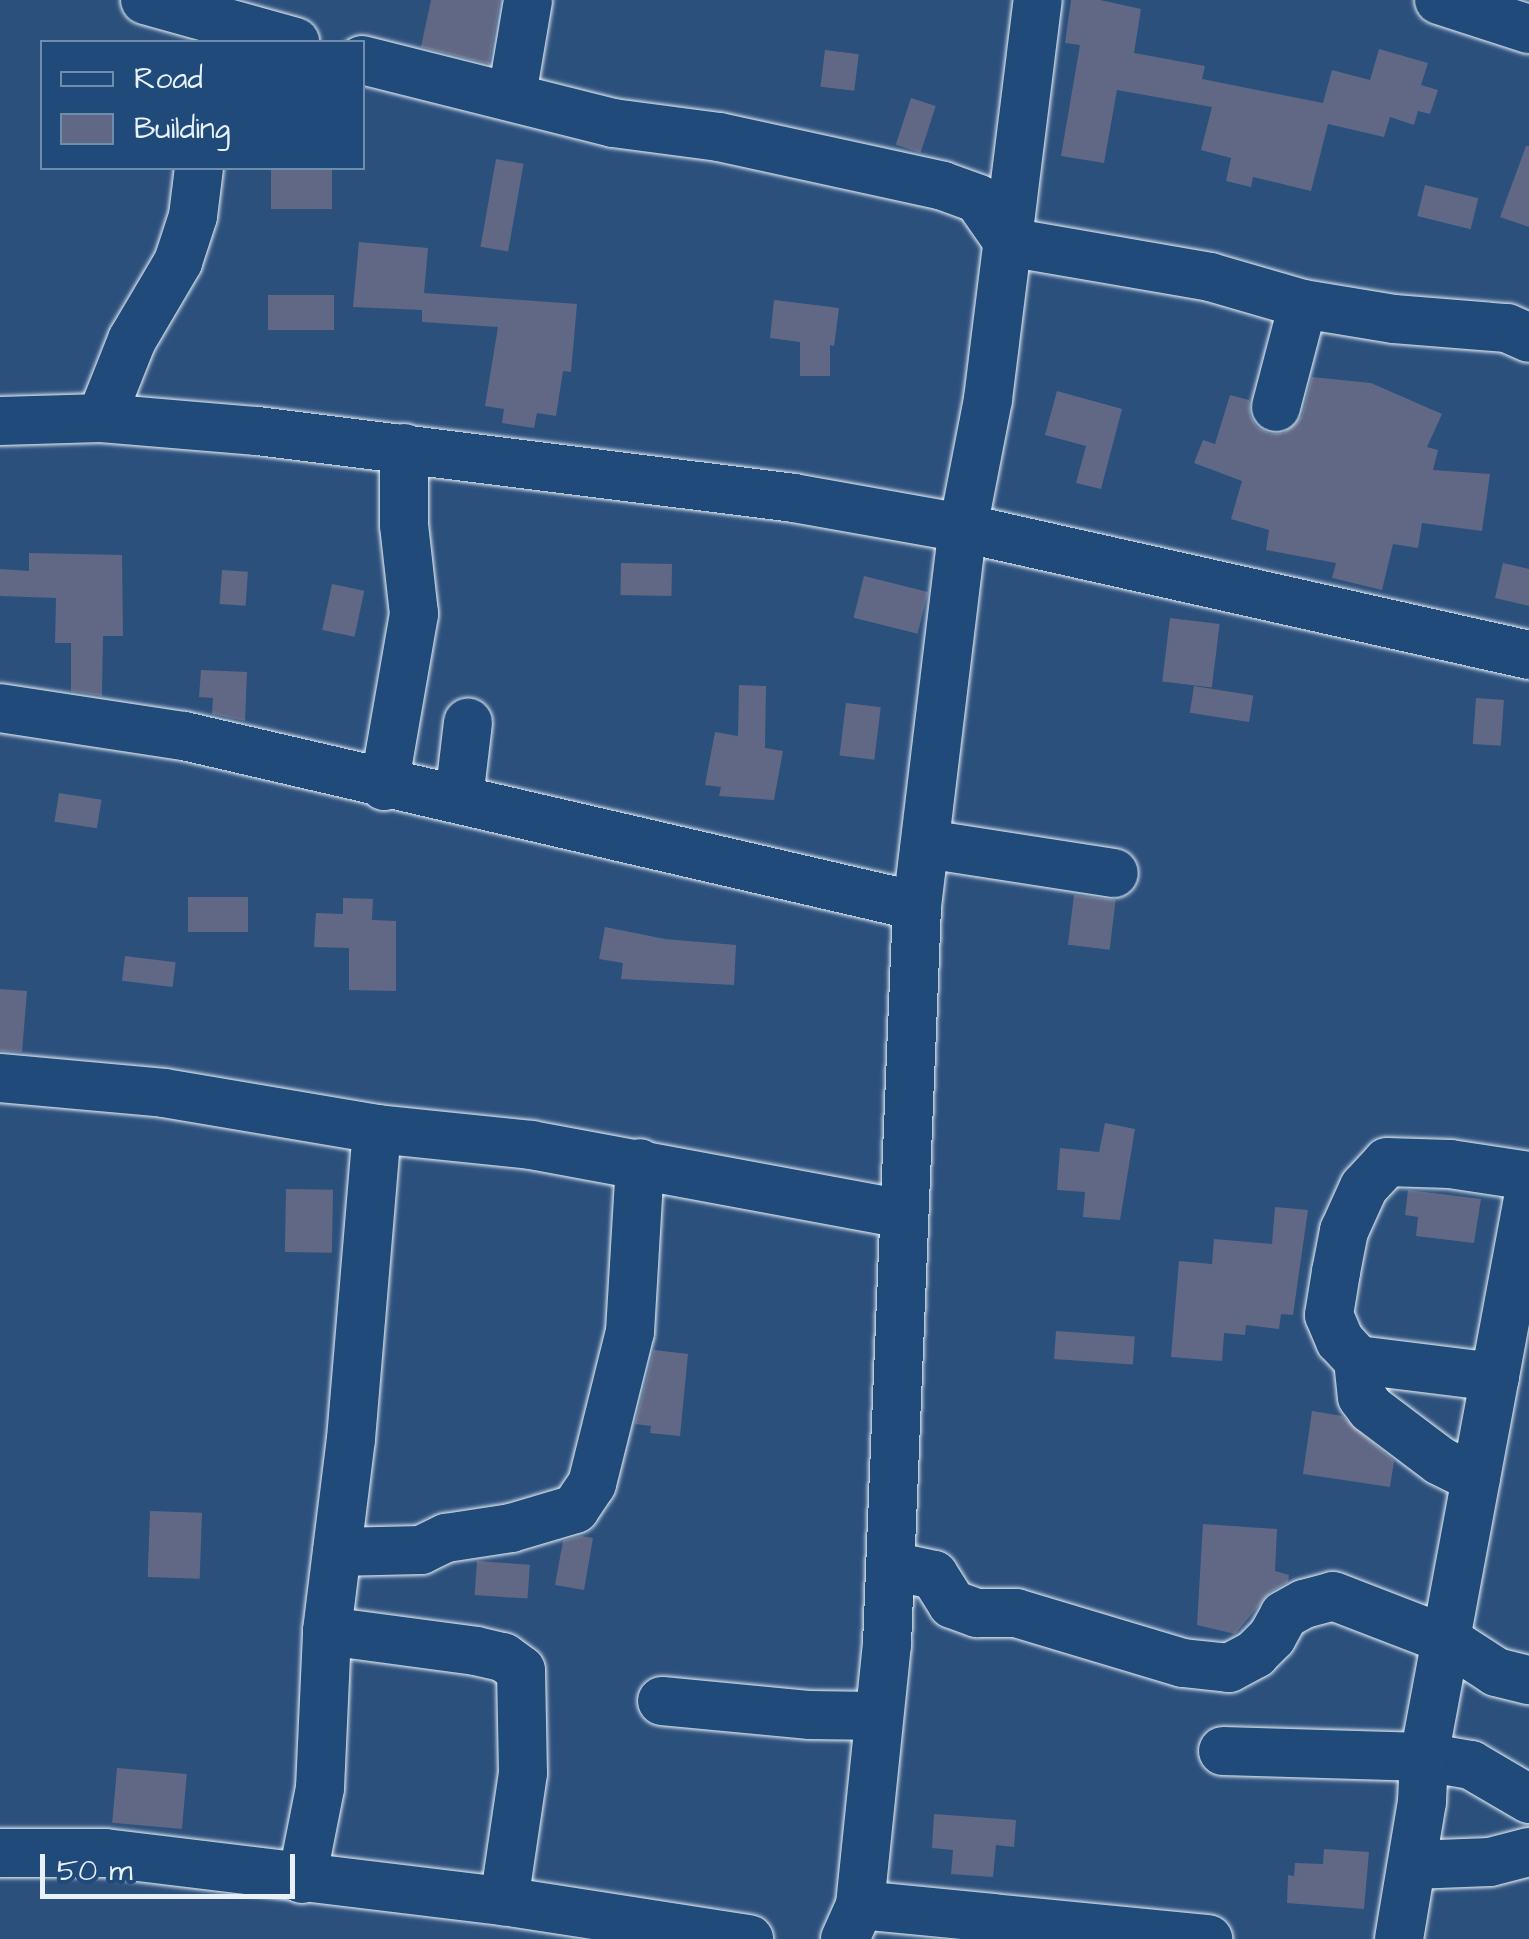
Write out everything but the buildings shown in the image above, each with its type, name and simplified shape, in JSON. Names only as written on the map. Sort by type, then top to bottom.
[{"type":"street","points":[[146,0],[287,40]]},
{"type":"street","points":[[512,95],[528,0]]},
{"type":"street","points":[[1038,0],[988,399],[962,528],[918,906],[902,1214],[892,1566],[852,1922],[1208,1939]]},
{"type":"street","points":[[1439,0],[1529,29]]},
{"type":"street","points":[[365,61],[613,123],[719,138],[943,186],[978,199],[1008,242],[1210,277],[1303,304],[1394,320],[1522,324]]},
{"type":"street","points":[[102,418],[132,340],[178,262],[193,216],[198,170]]},
{"type":"street","points":[[1276,406],[1303,304]]},
{"type":"street","points":[[0,421],[102,418],[404,448],[736,489],[962,528],[1529,655]]},
{"type":"street","points":[[384,786],[414,614],[404,525],[404,448]]},
{"type":"street","points":[[0,708],[184,736],[384,786],[459,798],[918,906]]},
{"type":"street","points":[[459,798],[468,723]]},
{"type":"street","points":[[926,844],[1114,873]]},
{"type":"street","points":[[0,1078],[164,1093],[377,1130],[531,1145],[902,1214]]},
{"type":"street","points":[[302,1879],[320,1788],[326,1631],[351,1439],[377,1130]]},
{"type":"street","points":[[1505,1391],[1358,1360],[1340,1341],[1329,1315],[1344,1230],[1364,1187],[1387,1162],[1450,1164],[1529,1176]]},
{"type":"street","points":[[337,1552],[421,1550],[446,1538],[510,1528],[576,1509],[592,1484],[630,1332],[640,1163]]},
{"type":"street","points":[[1399,1939],[1424,1758],[1476,1479],[1505,1391],[1529,1193]]},
{"type":"street","points":[[1358,1360],[1362,1397],[1370,1408],[1440,1461],[1476,1479]]},
{"type":"street","points":[[892,1566],[934,1576],[952,1604],[977,1612],[1016,1612],[1182,1663],[1229,1668],[1263,1646],[1284,1615],[1304,1604],[1333,1596],[1447,1640],[1496,1672],[1529,1680]]},
{"type":"street","points":[[326,1631],[476,1651],[502,1657],[521,1670],[523,1773],[504,1902]]},
{"type":"street","points":[[662,1701],[810,1715],[878,1716]]},
{"type":"street","points":[[1223,1751],[1424,1758],[1471,1765],[1529,1799]]},
{"type":"street","points":[[1412,1865],[1490,1862],[1529,1852]]},
{"type":"street","points":[[0,1853],[105,1854],[504,1902],[749,1939]]}]
